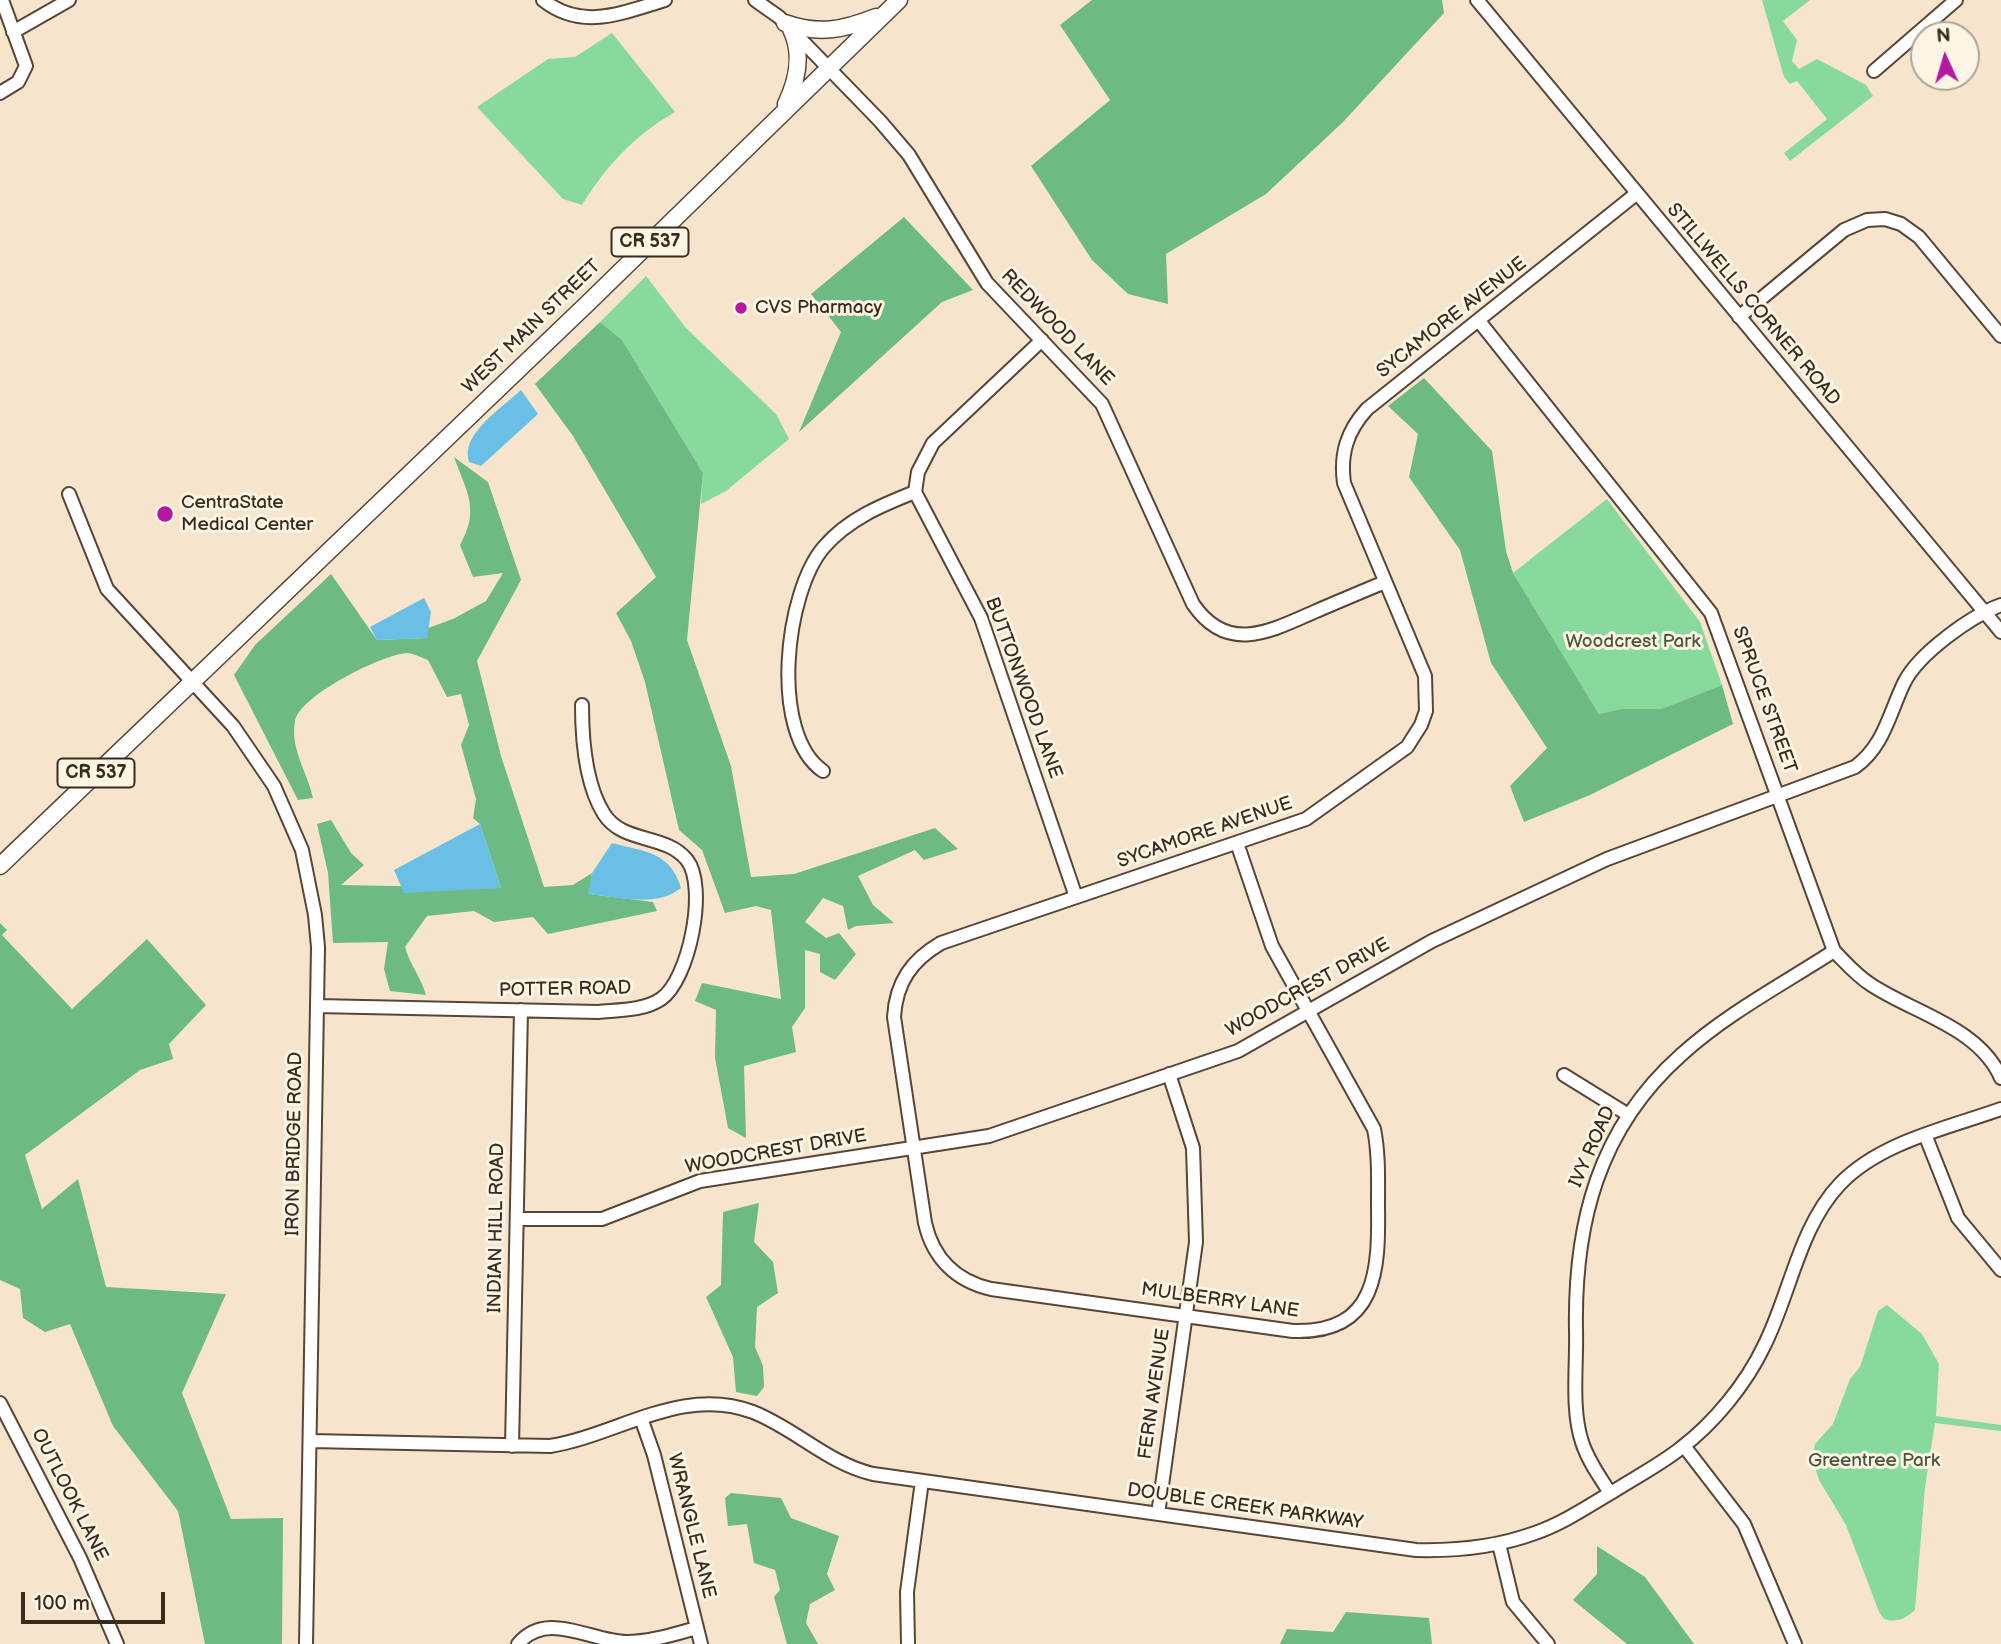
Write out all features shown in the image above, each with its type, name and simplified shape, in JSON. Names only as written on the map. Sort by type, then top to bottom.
[{"type":"main road","name":"WEST MAIN STREET","points":[[192,681],[588,303],[899,0]]},
{"type":"main road","points":[[788,26],[831,32],[885,14]]},
{"type":"main road","points":[[782,112],[797,74],[798,47],[788,26]]},
{"type":"main road","name":"CR 537","points":[[0,866],[192,681]]},
{"type":"street","points":[[0,93],[19,82],[25,72],[25,61],[2,0]]},
{"type":"street","points":[[13,32],[69,0]]},
{"type":"street","points":[[543,0],[565,13],[587,19],[616,15],[665,0]]},
{"type":"street","name":"REDWOOD LANE","points":[[755,0],[788,26],[909,155],[987,283],[1095,394],[1109,414],[1192,604],[1212,624],[1233,634],[1262,634],[1385,582]]},
{"type":"street","name":"STILLWELLS CORNER ROAD","points":[[1477,0],[2001,632]]},
{"type":"street","points":[[1874,71],[1956,0]]},
{"type":"street","name":"SYCAMORE AVENUE","points":[[951,1270],[934,1250],[927,1233],[894,1017],[897,994],[907,972],[918,959],[941,943],[1312,816],[1396,758],[1415,737],[1426,711],[1425,676],[1344,484],[1342,460],[1348,436],[1367,410],[1636,194]]},
{"type":"street","points":[[1739,317],[1844,230],[1867,220],[1885,219],[1902,224],[1919,237],[2001,336]]},
{"type":"street","name":"SPRUCE STREET","points":[[1479,321],[1711,613],[1834,951],[1872,986],[1973,1042],[1989,1058],[2001,1079]]},
{"type":"street","points":[[823,771],[809,761],[801,746],[793,710],[790,631],[799,592],[817,556],[844,528],[872,510],[915,492],[918,472],[933,443],[1042,340]]},
{"type":"street","name":"BUTTONWOOD LANE","points":[[915,492],[922,511],[981,618],[1076,897]]},
{"type":"street","name":"IRON BRIDGE ROAD","points":[[68,494],[107,589],[254,753],[285,807],[302,850],[315,915],[317,1006],[306,1644]]},
{"type":"street","name":"WOODCREST DRIVE","points":[[517,1219],[601,1219],[700,1181],[989,1136],[1238,1051],[1432,941],[1607,859],[1779,797],[1844,772],[1863,761],[1882,737],[1904,683],[1916,666],[1983,612],[2001,605]]},
{"type":"street","name":"POTTER ROAD","points":[[317,1006],[620,1010],[640,1008],[660,1000],[681,974],[693,916],[696,880],[687,860],[670,846],[622,831],[603,813],[583,751],[582,705]]},
{"type":"street","name":"MULBERRY LANE","points":[[951,1270],[968,1281],[991,1289],[1311,1331],[1334,1325],[1351,1314],[1373,1283],[1379,1256],[1377,1150],[1374,1129],[1272,946],[1237,843]]},
{"type":"street","name":"IVY ROAD","points":[[1610,1493],[1590,1460],[1579,1427],[1576,1266],[1581,1233],[1594,1184],[1627,1114],[1680,1055],[1707,1033],[1834,951]]},
{"type":"street","name":"INDIAN HILL ROAD","points":[[512,1446],[521,1010]]},
{"type":"street","name":"FERN AVENUE","points":[[1158,1514],[1196,1242],[1195,1158],[1170,1074]]},
{"type":"street","points":[[1564,1075],[1627,1114]]},
{"type":"street","name":"DOUBLE CREEK PARKWAY","points":[[311,1441],[512,1446],[563,1444],[688,1405],[737,1408],[771,1420],[848,1467],[873,1474],[1416,1550],[1443,1551],[1499,1544],[1561,1522],[1610,1493],[1684,1446],[1729,1399],[1764,1348],[1813,1224],[1830,1196],[1848,1176],[1870,1160],[2001,1109]]},
{"type":"street","points":[[1926,1137],[1958,1218],[2001,1270]]},
{"type":"street","name":"OUTLOOK LANE","points":[[0,1403],[91,1580],[117,1644]]},
{"type":"street","name":"WRANGLE LANE","points":[[641,1418],[654,1455],[701,1644]]},
{"type":"street","points":[[1684,1446],[1744,1524],[1795,1644]]},
{"type":"street","points":[[908,1644],[907,1592],[922,1481]]},
{"type":"street","points":[[1499,1544],[1513,1602],[1548,1644]]},
{"type":"street","points":[[518,1644],[536,1630],[553,1627],[626,1642],[697,1628]]},
{"type":"green space","points":[[1092,0],[1442,0],[1444,13],[1343,122],[1266,194],[1166,254],[1168,304],[1128,294],[1092,260],[1031,166],[1110,100],[1060,25]]},
{"type":"green space","points":[[1762,0],[1810,0],[1783,21],[1797,40],[1792,61],[1799,69],[1817,59],[1866,85],[1873,96],[1790,161],[1784,153],[1827,119],[1797,81],[1790,84],[1784,77]]},
{"type":"green space","points":[[612,33],[675,112],[622,152],[582,205],[563,199],[477,107],[548,59],[575,57]]},
{"type":"green space","points":[[904,217],[973,290],[942,302],[799,432],[841,332],[811,294]]},
{"type":"green space","points":[[646,276],[686,328],[776,414],[789,439],[726,491],[701,504],[703,473],[622,340],[600,322]]},
{"type":"green space","points":[[600,322],[622,340],[703,473],[687,640],[731,766],[751,877],[794,874],[935,828],[958,849],[924,860],[915,850],[858,876],[873,905],[894,923],[856,926],[848,930],[843,906],[823,898],[805,922],[826,938],[839,933],[856,954],[835,980],[820,972],[820,954],[805,950],[805,1008],[792,1027],[796,1052],[744,1066],[746,1138],[728,1128],[715,1058],[716,1010],[695,1001],[702,983],[781,999],[771,910],[756,906],[725,913],[702,850],[679,830],[645,682],[631,641],[616,613],[656,577],[573,436],[535,384]]},
{"type":"green space","points":[[1424,378],[1492,451],[1506,551],[1513,573],[1599,714],[1621,709],[1661,709],[1722,685],[1733,724],[1590,795],[1524,822],[1510,786],[1547,748],[1491,663],[1460,550],[1409,477],[1418,434],[1388,406]]},
{"type":"green space","points":[[454,457],[488,482],[521,580],[477,661],[501,756],[544,887],[573,885],[592,873],[589,894],[653,902],[657,911],[548,934],[533,917],[494,922],[474,911],[427,916],[405,947],[426,995],[390,991],[384,969],[388,942],[333,943],[328,873],[317,824],[331,820],[351,853],[364,865],[341,885],[501,888],[480,824],[473,818],[476,799],[461,745],[469,725],[461,694],[447,697],[428,660],[407,653],[362,668],[326,689],[300,711],[295,721],[297,751],[313,798],[298,800],[234,675],[255,645],[331,574],[377,640],[426,638],[428,628],[453,619],[486,601],[503,573],[473,577],[460,545],[469,521],[469,501]]},
{"type":"green space","name":"Woodcrest Park","points":[[1607,499],[1700,622],[1722,685],[1661,709],[1621,709],[1599,714],[1513,573]]},
{"type":"green space","points":[[0,923],[7,930],[2,935],[72,1009],[147,939],[206,1005],[169,1044],[173,1059],[140,1070],[25,1155],[42,1209],[78,1179],[106,1287],[226,1294],[182,1393],[231,1519],[283,1518],[282,1644],[205,1644],[178,1511],[113,1426],[70,1324],[45,1332],[23,1318],[20,1289],[0,1280]]},
{"type":"green space","points":[[759,1203],[754,1242],[773,1262],[778,1293],[757,1307],[755,1347],[763,1366],[764,1387],[757,1396],[736,1392],[733,1357],[706,1297],[721,1285],[723,1212]]},
{"type":"green space","name":"Greentree Park","points":[[1887,1305],[1922,1334],[1939,1364],[1936,1416],[2001,1425],[2001,1431],[1935,1423],[1925,1487],[1915,1610],[1904,1618],[1893,1621],[1884,1619],[1879,1612],[1846,1525],[1819,1480],[1812,1458],[1815,1444],[1833,1424],[1850,1379],[1860,1367],[1878,1311]]},
{"type":"green space","points":[[731,1493],[781,1498],[791,1518],[839,1536],[827,1574],[835,1590],[810,1604],[806,1623],[818,1644],[787,1644],[774,1597],[780,1590],[775,1570],[754,1563],[747,1524],[728,1526],[725,1498]]},
{"type":"green space","points":[[1597,1546],[1645,1577],[1694,1644],[1627,1644],[1573,1600],[1597,1574]]},
{"type":"green space","points":[[1346,1612],[1429,1618],[1432,1644],[1280,1644],[1287,1629],[1333,1632]]},
{"type":"water","points":[[521,390],[538,414],[481,466],[469,462],[468,452],[476,432]]},
{"type":"water","points":[[424,598],[431,612],[427,638],[377,640],[370,627]]},
{"type":"water","points":[[480,824],[501,888],[404,893],[394,870]]},
{"type":"water","points":[[612,843],[645,851],[663,860],[676,876],[681,888],[660,898],[637,900],[588,894],[592,873]]},
{"type":"place","name":"CVS Pharmacy","points":[[741,308]]},
{"type":"place","name":"CentraState Medical Center","points":[[165,514]]}]
